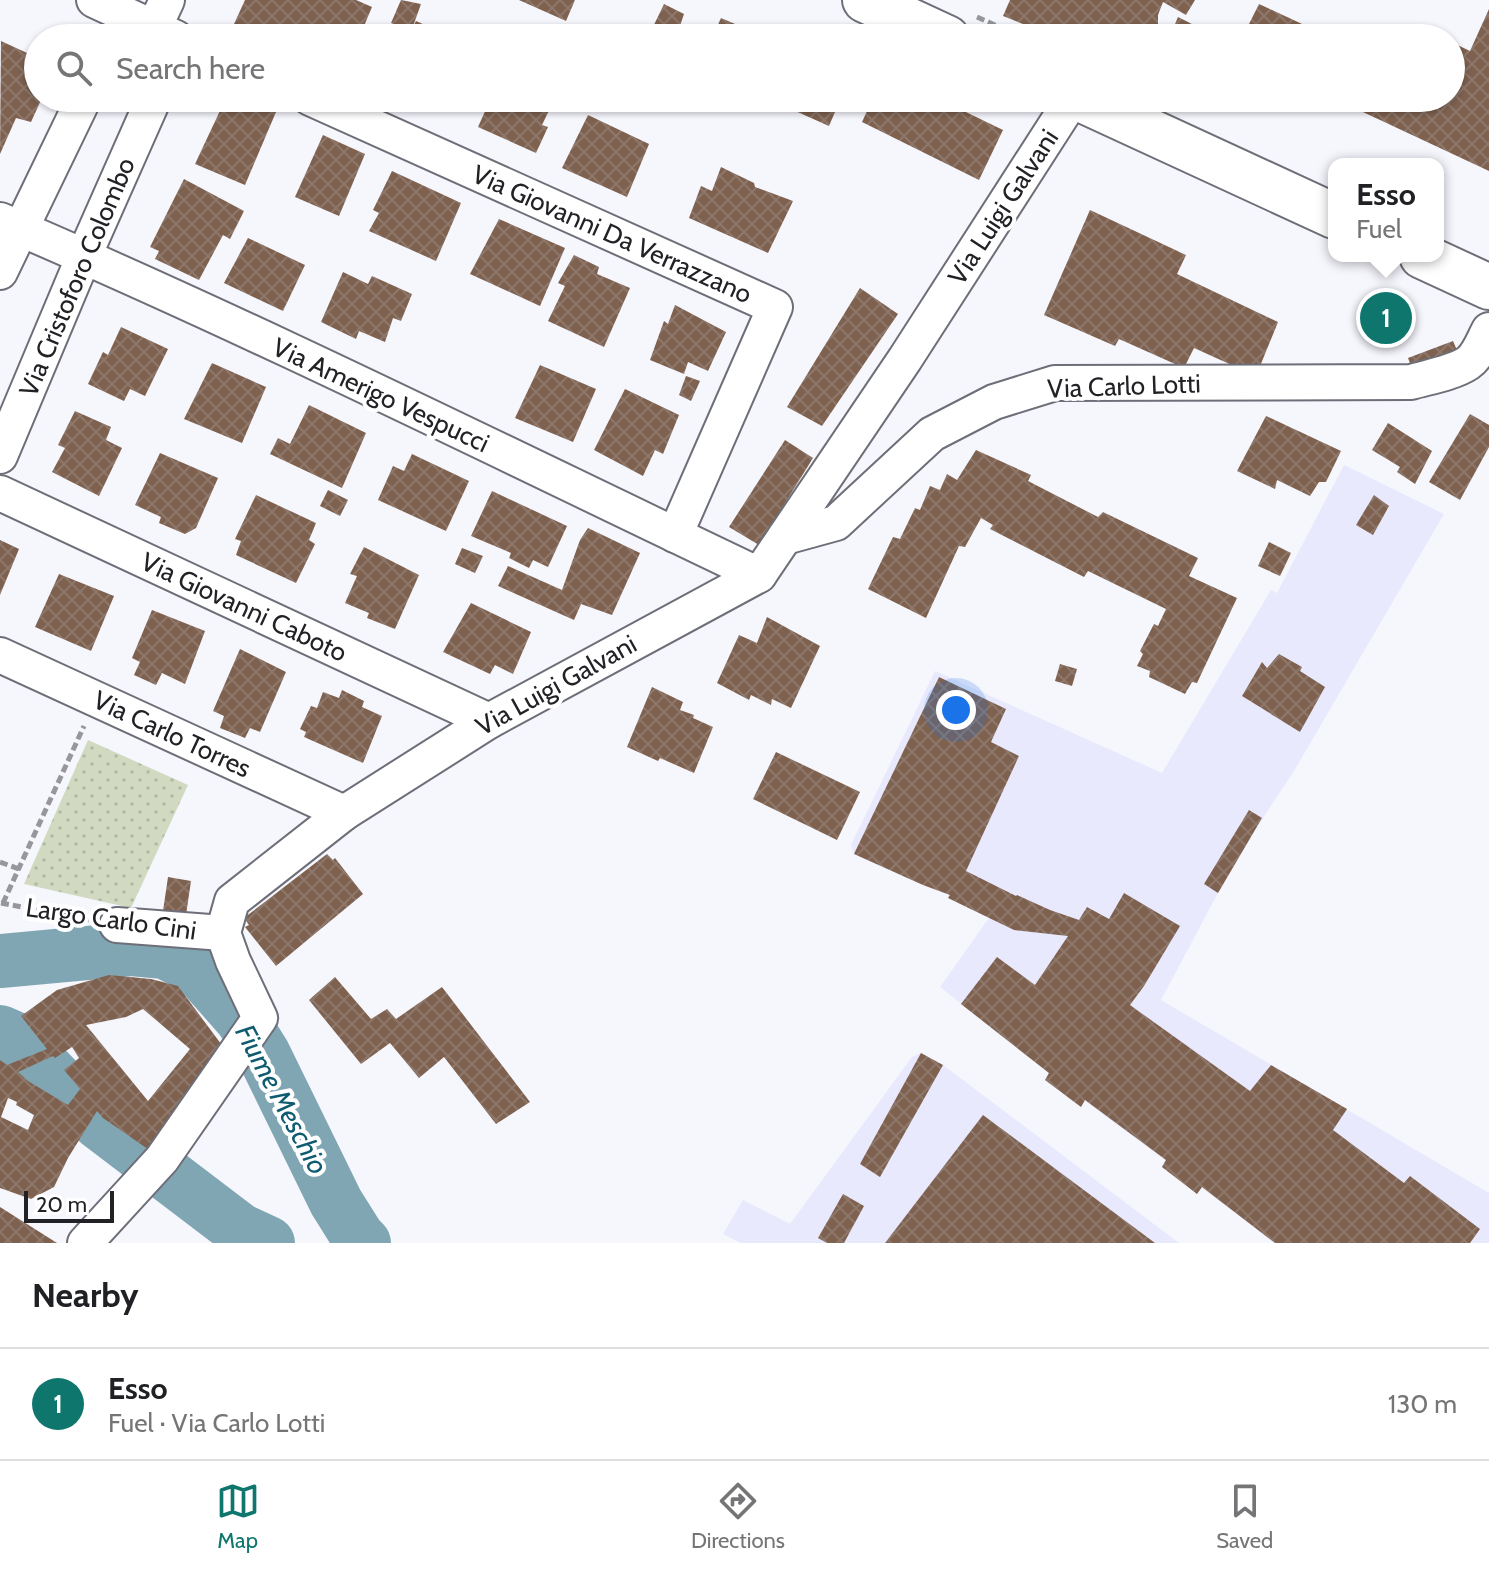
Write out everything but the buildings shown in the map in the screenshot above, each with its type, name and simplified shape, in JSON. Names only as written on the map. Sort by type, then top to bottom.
[{"type":"main road","points":[[865,0],[954,24]]},
{"type":"main road","points":[[1106,112],[1328,213]]},
{"type":"main road","points":[[1435,262],[1489,287]]},
{"type":"street","points":[[0,272],[10,224],[76,112]]},
{"type":"street","name":"Via Cristoforo Colombo","points":[[0,456],[148,112]]},
{"type":"street","name":"Via Giovanni Da Verrazzano","points":[[341,112],[775,307],[675,535]]},
{"type":"street","name":"Via Luigi Galvani","points":[[223,933],[232,901],[344,813],[489,721],[759,575],[1066,112]]},
{"type":"street","name":"Via Amerigo Vespucci","points":[[10,224],[84,256],[759,575]]},
{"type":"street","name":"Via Carlo Lotti","points":[[785,537],[836,523],[932,434],[994,402],[1055,383],[1411,382],[1468,363],[1477,354],[1489,330]]},
{"type":"street","name":"Via Giovanni Caboto","points":[[0,493],[489,721]]},
{"type":"street","name":"Via Carlo Torres","points":[[0,655],[344,813]]},
{"type":"street","name":"Largo Carlo Cini","points":[[117,925],[223,933]]},
{"type":"street","points":[[85,1243],[153,1168],[260,1018],[223,933]]},
{"type":"path","points":[[2,903],[85,726],[71,720]]},
{"type":"path","points":[[0,862],[19,869]]},
{"type":"path","name":"Largo Carlo Cini","points":[[2,903],[117,925]]},
{"type":"shaded area","points":[[1344,465],[1444,514],[1294,771],[1218,893],[1161,1000],[1489,1193],[1489,1243],[1275,1243],[1202,1188],[1197,1194],[1162,1167],[1165,1160],[1085,1101],[1081,1107],[1045,1080],[1049,1073],[940,987],[989,918],[948,898],[949,895],[854,854],[851,845],[935,671],[1162,773],[1271,590],[1277,593]]},
{"type":"shaded area","points":[[921,1053],[943,1065],[1179,1243],[741,1243],[723,1234],[743,1200],[790,1224],[912,1057]]},
{"type":"green space","points":[[88,740],[188,785],[131,908],[24,884]]},
{"type":"waterway","name":"Fiume Meschio","points":[[0,961],[131,949],[165,952],[191,965],[241,1018],[263,1053],[336,1202],[364,1243]]},
{"type":"waterway","points":[[0,1032],[18,1040],[98,1122],[240,1230],[268,1243]]},
{"type":"place","name":"Esso","points":[[1386,318]]}]
